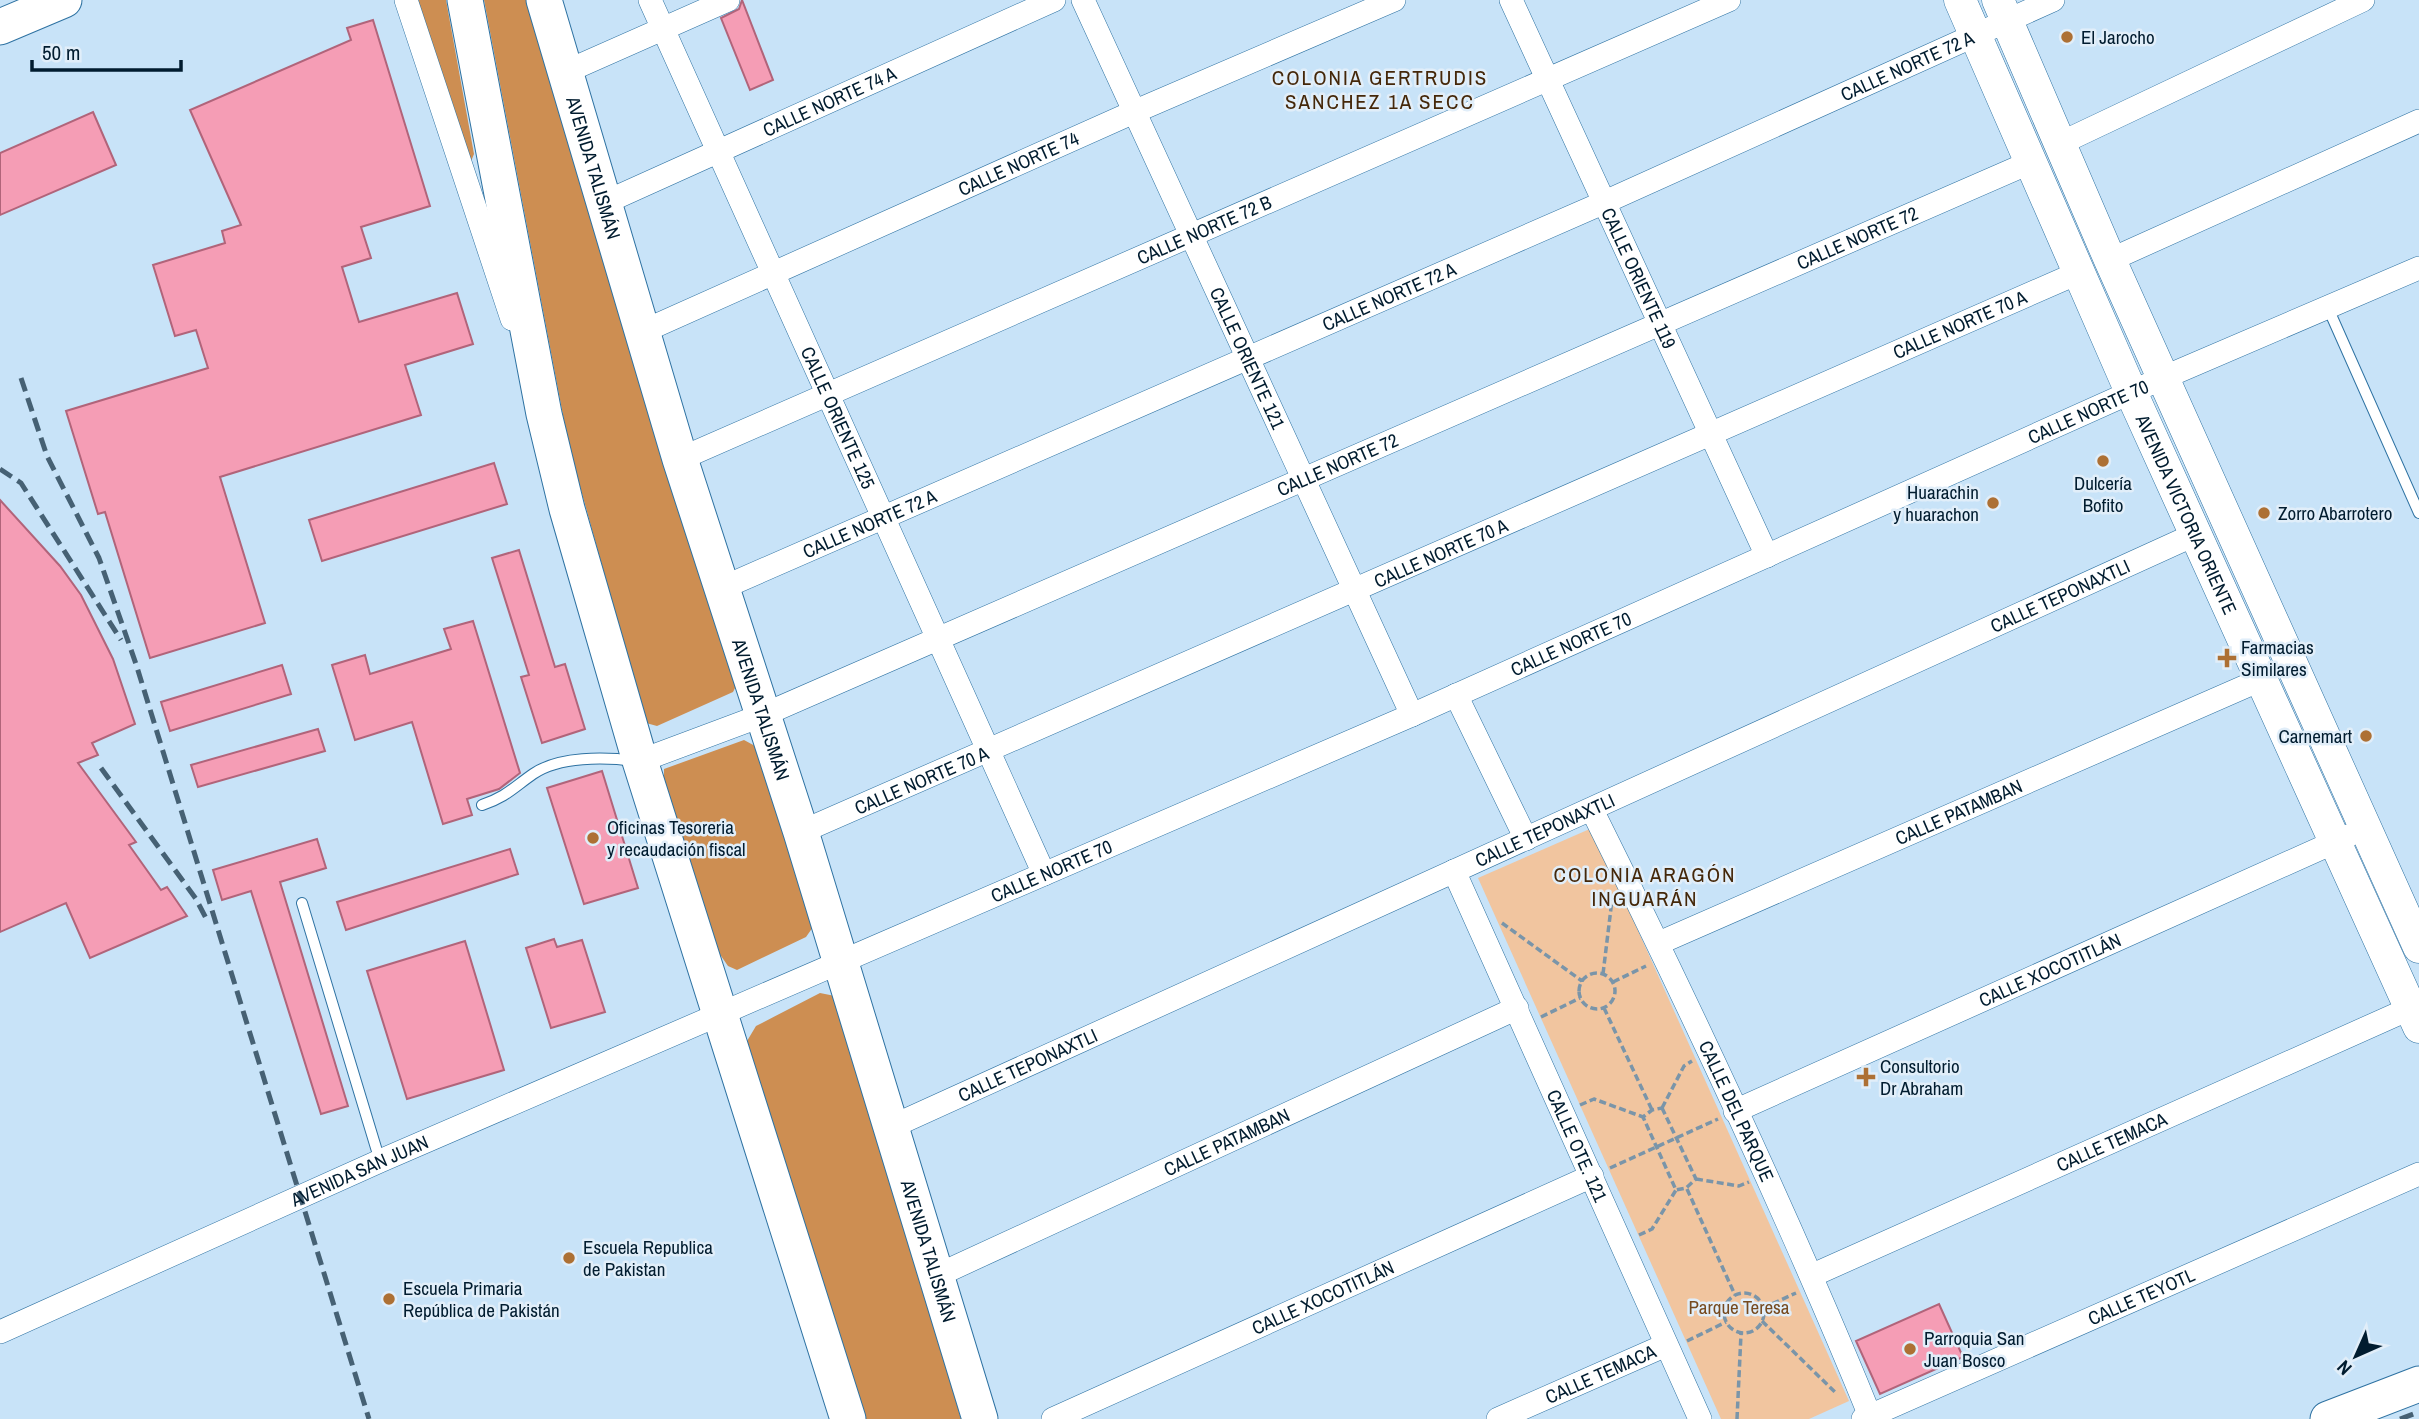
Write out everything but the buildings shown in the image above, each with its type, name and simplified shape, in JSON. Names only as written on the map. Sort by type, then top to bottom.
[{"type":"main road","points":[[0,27],[64,0]]},
{"type":"main road","points":[[465,0],[544,414],[567,509],[640,761],[848,1419]]},
{"type":"main road","name":"AVENIDA TALISMÁN","points":[[544,0],[563,74],[606,202],[680,459],[802,832],[980,1419]]},
{"type":"main road","points":[[2328,1419],[2419,1384]]},
{"type":"street","points":[[406,0],[544,414]]},
{"type":"street","name":"CALLE ORIENTE 125","points":[[650,0],[991,751],[1044,874]]},
{"type":"street","points":[[563,74],[728,0]]},
{"type":"street","name":"CALLE NORTE 74 A","points":[[606,202],[1054,0]]},
{"type":"street","name":"CALLE ORIENTE 121","points":[[1083,0],[1412,715]]},
{"type":"street","name":"CALLE NORTE 74","points":[[644,331],[1136,111],[1394,0]]},
{"type":"street","name":"CALLE ORIENTE 119","points":[[1511,0],[1767,556]]},
{"type":"street","name":"CALLE NORTE 72 B","points":[[680,459],[1729,0]]},
{"type":"street","name":"AVENIDA VICTORIA ORIENTE","points":[[1959,0],[2260,680],[2415,1017]]},
{"type":"street","name":"CALLE NORTE 72 A","points":[[722,588],[1247,360],[1975,38],[2003,11],[2053,0]]},
{"type":"street","points":[[2061,143],[2363,0]]},
{"type":"street","name":"AVENIDA VICTORIA ORIENTE","points":[[2003,11],[2110,260],[2165,377],[2419,947]]},
{"type":"street","points":[[2110,260],[2419,121]]},
{"type":"street","name":"CALLE NORTE 72","points":[[640,761],[763,715],[2031,162]]},
{"type":"street","name":"CALLE NORTE 70","points":[[721,1015],[1412,715],[2131,392],[2419,268]]},
{"type":"street","name":"CALLE NORTE 70 A","points":[[802,832],[1355,593],[1710,432],[2080,272]]},
{"type":"street","name":"CALLE TEPONAXTLI","points":[[891,1127],[2196,534]]},
{"type":"street","name":"CALLE PATAMBAN","points":[[1657,953],[2260,680]]},
{"type":"street","points":[[1456,695],[1526,839]]},
{"type":"street","name":"CALLE DEL PARQUE","points":[[1592,810],[1657,953],[1735,1111],[1860,1413]]},
{"type":"street","name":"CALLE XOCOTITLÁN","points":[[1735,1111],[2364,828]]},
{"type":"street","name":"CALLE OTE. 121","points":[[1454,871],[1527,1014],[1592,1176],[1673,1344],[1700,1419]]},
{"type":"street","name":"CALLE PATAMBAN","points":[[936,1276],[1527,1014]]},
{"type":"street","name":"AVENIDA SAN JUAN","points":[[0,1332],[380,1161],[721,1015]]},
{"type":"street","name":"CALLE TEMACA","points":[[1807,1283],[2415,1017]]},
{"type":"street","name":"CALLE TEYOTL","points":[[1860,1413],[2419,1174]]},
{"type":"street","name":"CALLE XOCOTITLÁN","points":[[1054,1419],[1592,1176]]},
{"type":"street","name":"CALLE TEMACA","points":[[1497,1419],[1673,1344]]},
{"type":"lane","points":[[2328,308],[2419,513]]},
{"type":"lane","points":[[482,805],[505,797],[533,774],[546,768],[598,756],[640,761]]},
{"type":"lane","points":[[302,903],[380,1161]]},
{"type":"path","points":[[1604,974],[1613,898]]},
{"type":"path","points":[[1499,921],[1582,981]]},
{"type":"path","points":[[1613,982],[1657,953]]},
{"type":"path","points":[[1591,974],[1604,974],[1613,982],[1615,994],[1604,1008],[1592,1009],[1580,998],[1582,981],[1591,974]]},
{"type":"path","points":[[1527,1014],[1580,998]]},
{"type":"path","points":[[1604,1008],[1652,1110]]},
{"type":"path","points":[[1662,1108],[1684,1066],[1698,1058]]},
{"type":"path","points":[[1575,1108],[1594,1099],[1643,1117],[1676,1190]]},
{"type":"path","points":[[1643,1117],[1652,1110],[1662,1108]]},
{"type":"path","points":[[1662,1108],[1696,1179]]},
{"type":"path","points":[[1592,1176],[1735,1111]]},
{"type":"path","points":[[1696,1179],[1740,1186],[1752,1180]]},
{"type":"path","points":[[1633,1238],[1652,1230],[1676,1190],[1686,1188],[1696,1179]]},
{"type":"path","points":[[1686,1188],[1735,1295]]},
{"type":"path","points":[[1763,1308],[1807,1283]]},
{"type":"path","points":[[1749,1294],[1763,1308],[1762,1321],[1754,1330],[1741,1333],[1726,1322],[1726,1304],[1735,1295],[1749,1294]]},
{"type":"path","points":[[1762,1321],[1860,1413]]},
{"type":"path","points":[[1673,1344],[1726,1322]]},
{"type":"path","points":[[1737,1419],[1741,1333]]},
{"type":"green space","name":"Parque Teresa","points":[[1592,828],[1849,1401],[1809,1419],[1721,1419],[1478,878]]},
{"type":"shaded area","points":[[414,0],[446,0],[474,154],[467,171]]},
{"type":"shaded area","points":[[484,0],[527,0],[739,680],[733,692],[657,726],[646,723],[569,447]]},
{"type":"shaded area","points":[[744,740],[757,747],[813,927],[806,937],[737,970],[728,966],[719,953],[664,781],[664,769]]},
{"type":"shaded area","points":[[820,993],[835,996],[846,1016],[961,1419],[863,1419],[747,1041],[756,1026]]},
{"type":"railway","points":[[21,378],[47,456],[99,558],[136,664],[369,1419]]},
{"type":"railway","points":[[0,469],[21,483],[121,640]]},
{"type":"railway","points":[[101,768],[196,899],[208,922]]},
{"type":"railway","points":[[2400,1419],[2419,1412]]},
{"type":"place","name":"El Jarocho","points":[[2067,37]]},
{"type":"place","name":"Dulcería Bofito","points":[[2103,461]]},
{"type":"place","name":"Huarachin y huarachon","points":[[1993,503]]},
{"type":"place","name":"Zorro Abarrotero","points":[[2264,513]]},
{"type":"place","name":"Farmacias Similares","points":[[2227,658]]},
{"type":"place","name":"Carnemart","points":[[2366,736]]},
{"type":"place","name":"Oficinas Tesoreria y recaudación fiscal","points":[[593,838]]},
{"type":"place","name":"Consultorio Dr Abraham","points":[[1866,1077]]},
{"type":"place","name":"Escuela Republica de Pakistan","points":[[569,1258]]},
{"type":"place","name":"Escuela Primaria República de Pakistán","points":[[389,1299]]},
{"type":"place","name":"Parroquia San Juan Bosco","points":[[1910,1349]]},
{"type":"district","name":"COLONIA GERTRUDIS SANCHEZ 1A SECC","points":[[1380,89]]},
{"type":"district","name":"COLONIA ARAGÓN INGUARÁN","points":[[1645,886]]}]
